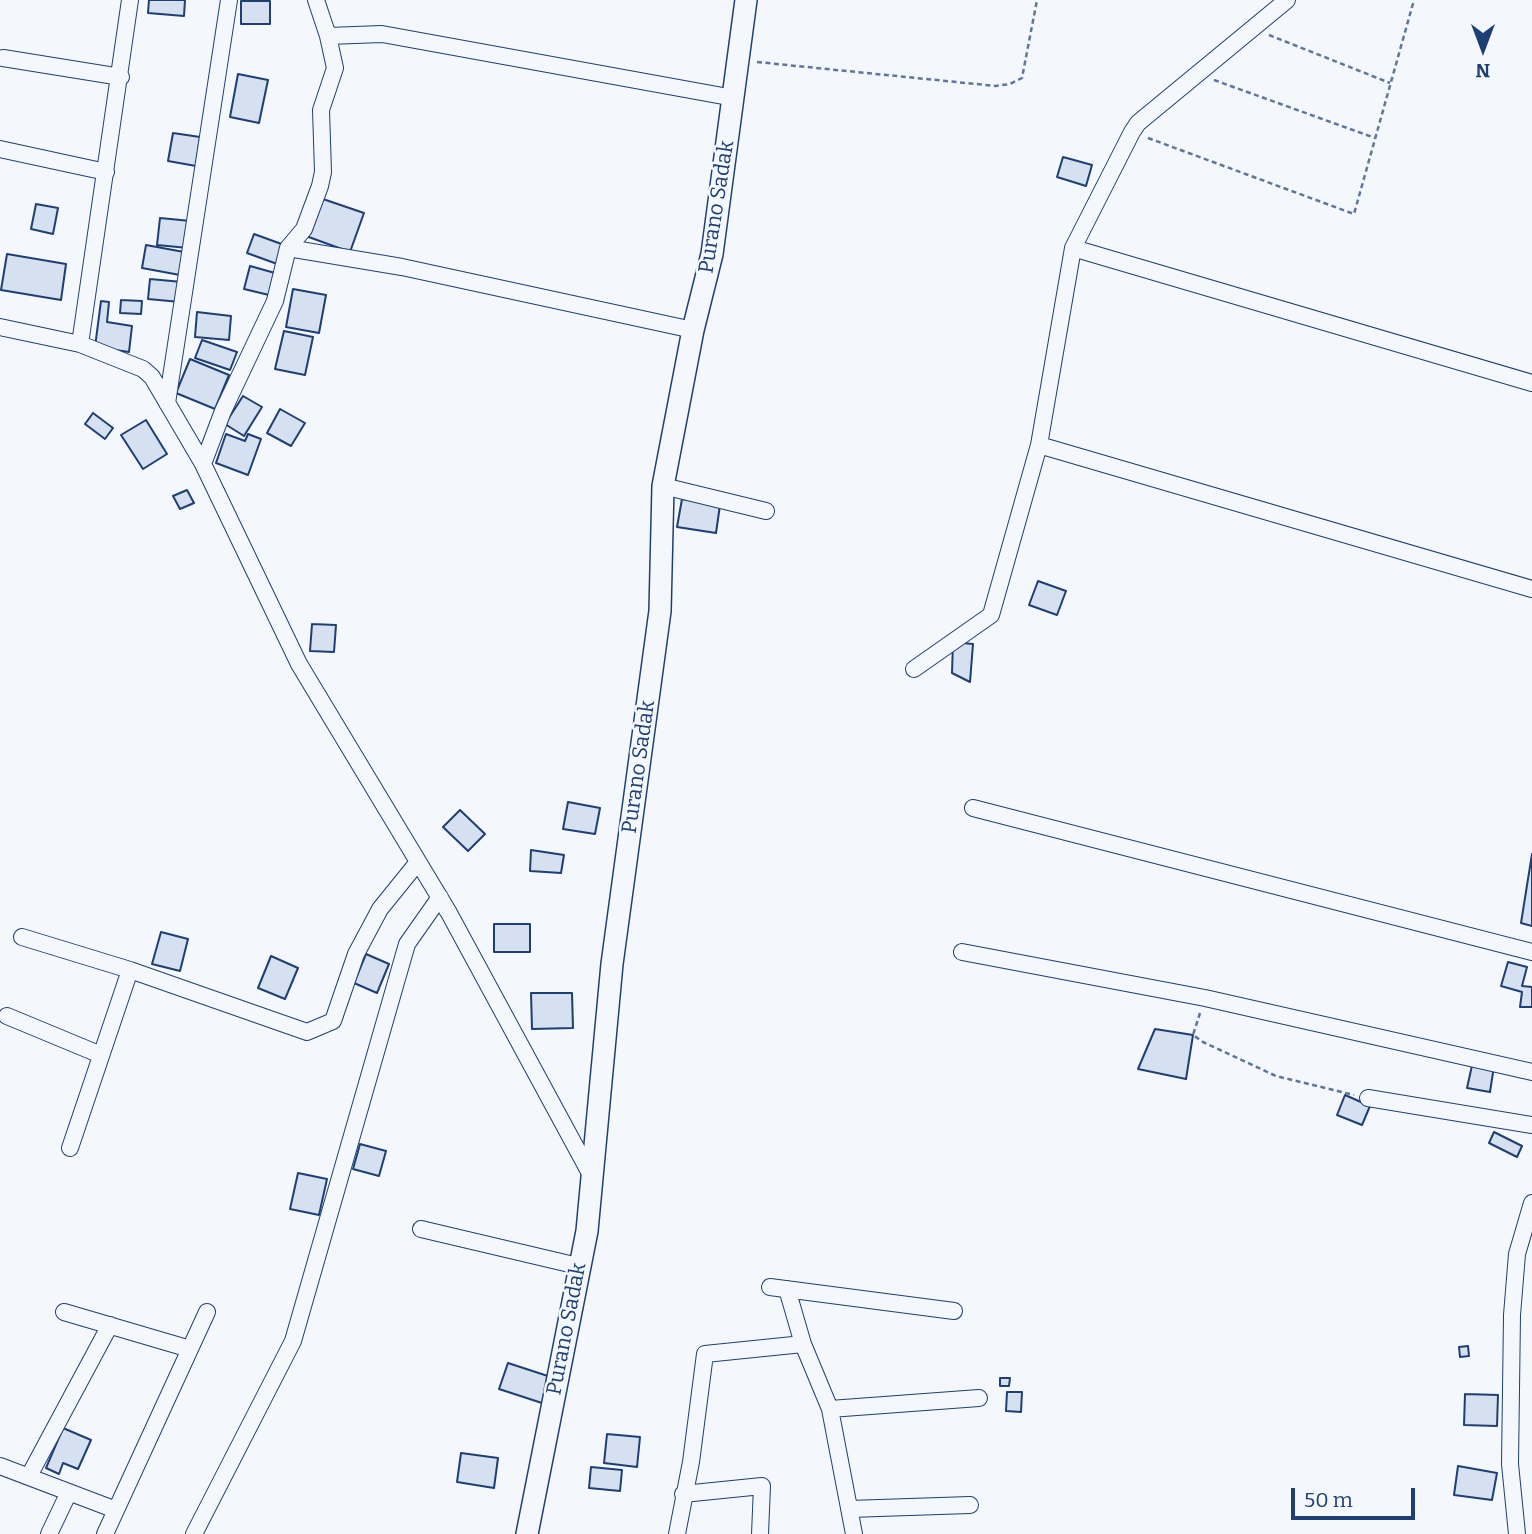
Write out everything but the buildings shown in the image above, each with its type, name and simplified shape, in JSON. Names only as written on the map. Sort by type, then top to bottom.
[{"type":"main road","name":"Purano Sadak","points":[[527,1534],[587,1231],[612,964],[660,611],[663,486],[693,330],[712,254],[746,0]]},
{"type":"street","points":[[80,344],[121,77],[130,0]]},
{"type":"street","points":[[167,403],[229,0]]},
{"type":"street","points":[[203,464],[223,411],[275,301],[288,248],[304,229],[322,179],[321,110],[335,68],[316,0]]},
{"type":"street","points":[[914,669],[991,615],[1039,445],[1073,248],[1132,132],[1138,123],[1287,0]]},
{"type":"street","points":[[328,36],[382,34],[734,98]]},
{"type":"street","points":[[3,58],[121,77]]},
{"type":"street","points":[[0,149],[106,172]]},
{"type":"street","points":[[288,248],[402,267],[693,330]]},
{"type":"street","points":[[1073,248],[1532,383]]},
{"type":"street","points":[[0,327],[80,344],[143,369],[152,377],[203,464],[299,664],[440,897],[592,1177]]},
{"type":"street","points":[[1039,445],[1532,589]]},
{"type":"street","points":[[663,486],[766,510]]},
{"type":"street","points":[[973,808],[1532,952]]},
{"type":"street","points":[[22,937],[130,970],[307,1032],[333,1021],[356,954],[380,909],[418,862]]},
{"type":"street","points":[[194,1534],[293,1341],[407,943],[440,897]]},
{"type":"street","points":[[962,952],[1205,998],[1532,1072]]},
{"type":"street","points":[[70,1148],[130,970]]},
{"type":"street","points":[[7,1016],[101,1055]]},
{"type":"street","points":[[1368,1098],[1532,1125]]},
{"type":"street","points":[[1517,1534],[1510,1464],[1513,1315],[1517,1254],[1532,1202]]},
{"type":"street","points":[[421,1229],[578,1266]]},
{"type":"street","points":[[770,1287],[954,1311]]},
{"type":"street","points":[[787,1289],[803,1344],[830,1409],[854,1534]]},
{"type":"street","points":[[64,1312],[190,1349]]},
{"type":"street","points":[[105,1534],[207,1312]]},
{"type":"street","points":[[29,1476],[110,1325]]},
{"type":"street","points":[[677,1534],[691,1462],[705,1354],[803,1344]]},
{"type":"street","points":[[830,1409],[979,1398]]},
{"type":"street","points":[[0,1466],[116,1510]]},
{"type":"street","points":[[683,1494],[762,1486],[760,1534]]},
{"type":"street","points":[[49,1534],[69,1492]]},
{"type":"street","points":[[849,1509],[970,1505]]},
{"type":"path","points":[[736,60],[996,86],[1010,84],[1022,78],[1037,0]]},
{"type":"path","points":[[1132,132],[1354,214],[1414,0]]},
{"type":"path","points":[[1253,29],[1391,83]]},
{"type":"path","points":[[1198,74],[1375,138]]},
{"type":"path","points":[[1205,998],[1193,1035],[1203,1042],[1276,1076],[1368,1098]]}]
